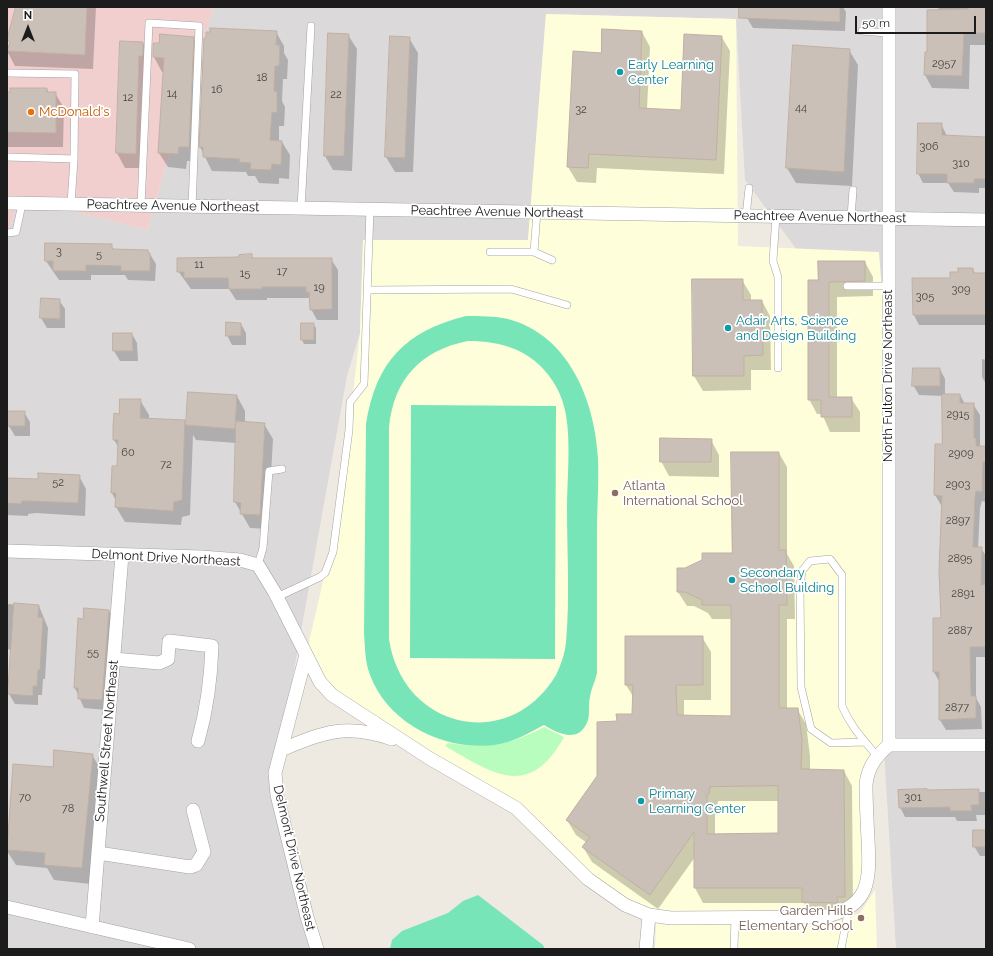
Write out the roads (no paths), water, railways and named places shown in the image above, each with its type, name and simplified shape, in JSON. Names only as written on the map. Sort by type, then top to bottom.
[{"type":"street","name":"North Fulton Drive Northeast","points":[[888,7],[889,745]]},
{"type":"street","name":"Peachtree Avenue Northeast","points":[[7,204],[986,220]]},
{"type":"street","name":"Delmont Drive Northeast","points":[[7,551],[232,559],[258,565],[277,597],[320,682],[332,694],[429,758],[516,808],[588,878],[624,905],[649,915],[671,918],[822,917],[837,914],[849,908],[863,893],[869,874],[866,784],[867,772],[877,756],[889,745]]},
{"type":"street","name":"Southwell Street Northeast","points":[[92,927],[122,554]]},
{"type":"street","points":[[114,659],[159,663],[168,659],[169,641],[212,646],[211,678],[207,707],[198,741]]},
{"type":"street","points":[[281,750],[306,655]]},
{"type":"street","name":"Delmont Drive Northeast","points":[[317,949],[307,917],[277,795],[275,773],[281,750],[318,734],[343,730],[370,732],[403,741]]},
{"type":"street","points":[[889,745],[986,745]]},
{"type":"street","points":[[98,853],[190,867],[196,865],[204,852],[193,810]]},
{"type":"street","points":[[7,907],[189,949]]},
{"type":"street","points":[[646,949],[649,915]]},
{"type":"lane","points":[[141,206],[149,23],[199,26],[192,207]]},
{"type":"lane","points":[[301,208],[311,26]]},
{"type":"lane","points":[[862,32],[888,33]]},
{"type":"lane","points":[[7,73],[75,74],[74,159],[71,204]]},
{"type":"lane","points":[[7,157],[74,159]]},
{"type":"lane","points":[[746,216],[749,188]]},
{"type":"lane","points":[[851,217],[853,190]]},
{"type":"lane","points":[[7,233],[16,232],[22,204]]},
{"type":"lane","points":[[277,597],[320,577],[325,572],[331,558],[349,430],[350,402],[364,384],[370,209]]},
{"type":"lane","points":[[534,252],[537,212]]},
{"type":"lane","points":[[776,216],[773,261],[778,277],[778,368]]},
{"type":"lane","points":[[490,252],[534,252],[552,260]]},
{"type":"lane","points":[[847,286],[888,286]]},
{"type":"lane","points":[[367,290],[511,289],[567,305]]},
{"type":"lane","points":[[258,565],[263,548],[269,471],[282,469]]},
{"type":"lane","points":[[865,742],[831,743],[811,729],[800,687],[800,587],[802,572],[810,561],[830,559],[842,575],[842,706],[850,724],[877,756]]},
{"type":"lane","points":[[841,949],[849,908]]},
{"type":"lane","points":[[734,949],[735,918]]},
{"type":"place","name":"Early Learning Center","points":[[620,72]]},
{"type":"place","name":"McDonald's","points":[[31,112]]},
{"type":"place","name":"Adair Arts, Science and Design Building","points":[[728,328]]},
{"type":"place","name":"Atlanta International School","points":[[615,493]]},
{"type":"place","name":"Secondary School Building","points":[[732,580]]},
{"type":"place","name":"Primary Learning Center","points":[[641,801]]},
{"type":"place","name":"Garden Hills Elementary School","points":[[861,918]]}]
